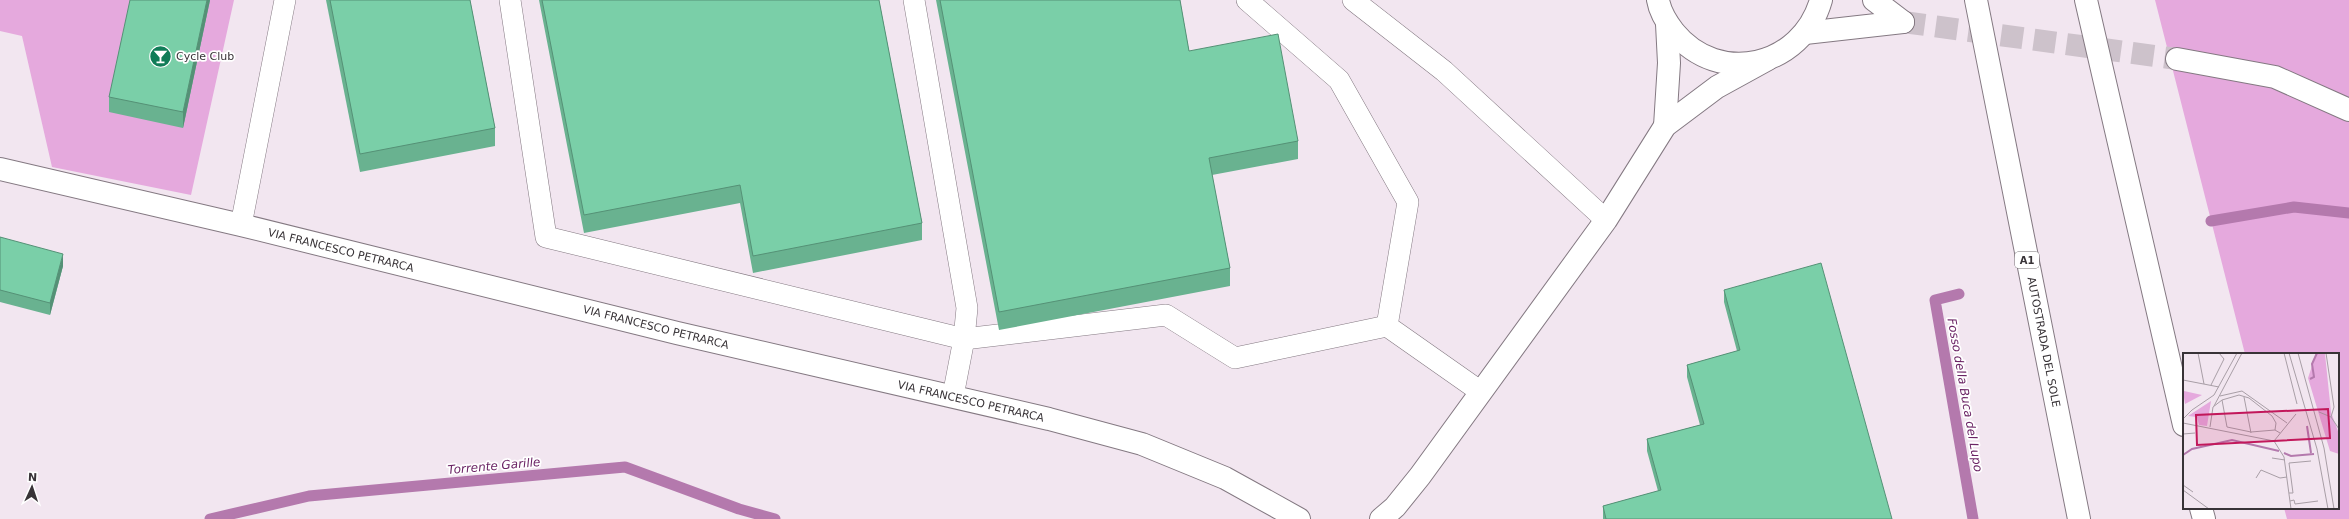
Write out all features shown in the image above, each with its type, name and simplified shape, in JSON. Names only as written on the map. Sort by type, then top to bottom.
[{"type":"main road","points":[[1658,0],[1667,24],[1669,63],[1665,126]]},
{"type":"main road","points":[[1381,519],[1395,508],[1420,476],[1606,220],[1665,126],[1717,87],[1789,48],[1805,33],[1817,13],[1820,0]]},
{"type":"main road","points":[[1805,33],[1903,22],[1874,0]]},
{"type":"main road","name":"AUTOSTRADA DEL SOLE","points":[[1976,0],[2079,519]]},
{"type":"main road","points":[[2086,0],[2183,421]]},
{"type":"main road","points":[[1667,24],[1688,46],[1701,55],[1723,63],[1746,64],[1768,59]]},
{"type":"main road","points":[[2177,59],[2275,77],[2349,110]]},
{"type":"main road","name":"VIA FRANCESCO PETRARCA","points":[[0,169],[241,225],[677,333],[953,396],[1142,444],[1225,478],[1299,519]]},
{"type":"main road","points":[[2201,509],[2204,519]]},
{"type":"lane","points":[[241,225],[285,0]]},
{"type":"lane","points":[[510,0],[546,237],[964,338],[1166,315],[1235,358],[1387,326],[1481,392]]},
{"type":"lane","points":[[914,0],[967,308],[964,338],[953,396]]},
{"type":"lane","points":[[1247,0],[1339,80],[1408,202],[1387,326]]},
{"type":"lane","points":[[1353,0],[1444,71],[1606,220]]},
{"type":"shaded area","points":[[0,0],[234,0],[191,195],[52,167],[22,36],[0,31]]},
{"type":"shaded area","points":[[2155,0],[2349,0],[2349,519],[2287,519],[2284,509],[2339,509],[2339,353],[2245,353]]},
{"type":"building","name":"Cycle Club","points":[[130,0],[207,0],[183,112],[109,97]]},
{"type":"building","points":[[330,0],[470,0],[495,128],[360,154]]},
{"type":"building","points":[[542,0],[879,0],[922,223],[753,256],[740,185],[584,215]]},
{"type":"building","points":[[940,0],[1180,0],[1189,51],[1278,34],[1298,141],[1209,158],[1230,268],[999,312]]},
{"type":"building","points":[[0,237],[63,254],[50,303],[0,290]]},
{"type":"building","points":[[1821,263],[1892,519],[1606,519],[1603,506],[1661,490],[1647,439],[1704,424],[1687,365],[1740,350],[1724,290]]},
{"type":"waterway","name":"Fosso della Buca del Lupo","points":[[2211,221],[2294,207],[2349,213]]},
{"type":"waterway","name":"Fosso della Buca del Lupo","points":[[1959,294],[1935,300],[1973,519]]},
{"type":"waterway","name":"Torrente Garille","points":[[210,519],[309,496],[625,467],[739,509],[775,519]]},
{"type":"tunnel","points":[[1903,22],[2177,59]]},
{"type":"place","name":"Cycle Club","points":[[160,56]]}]
